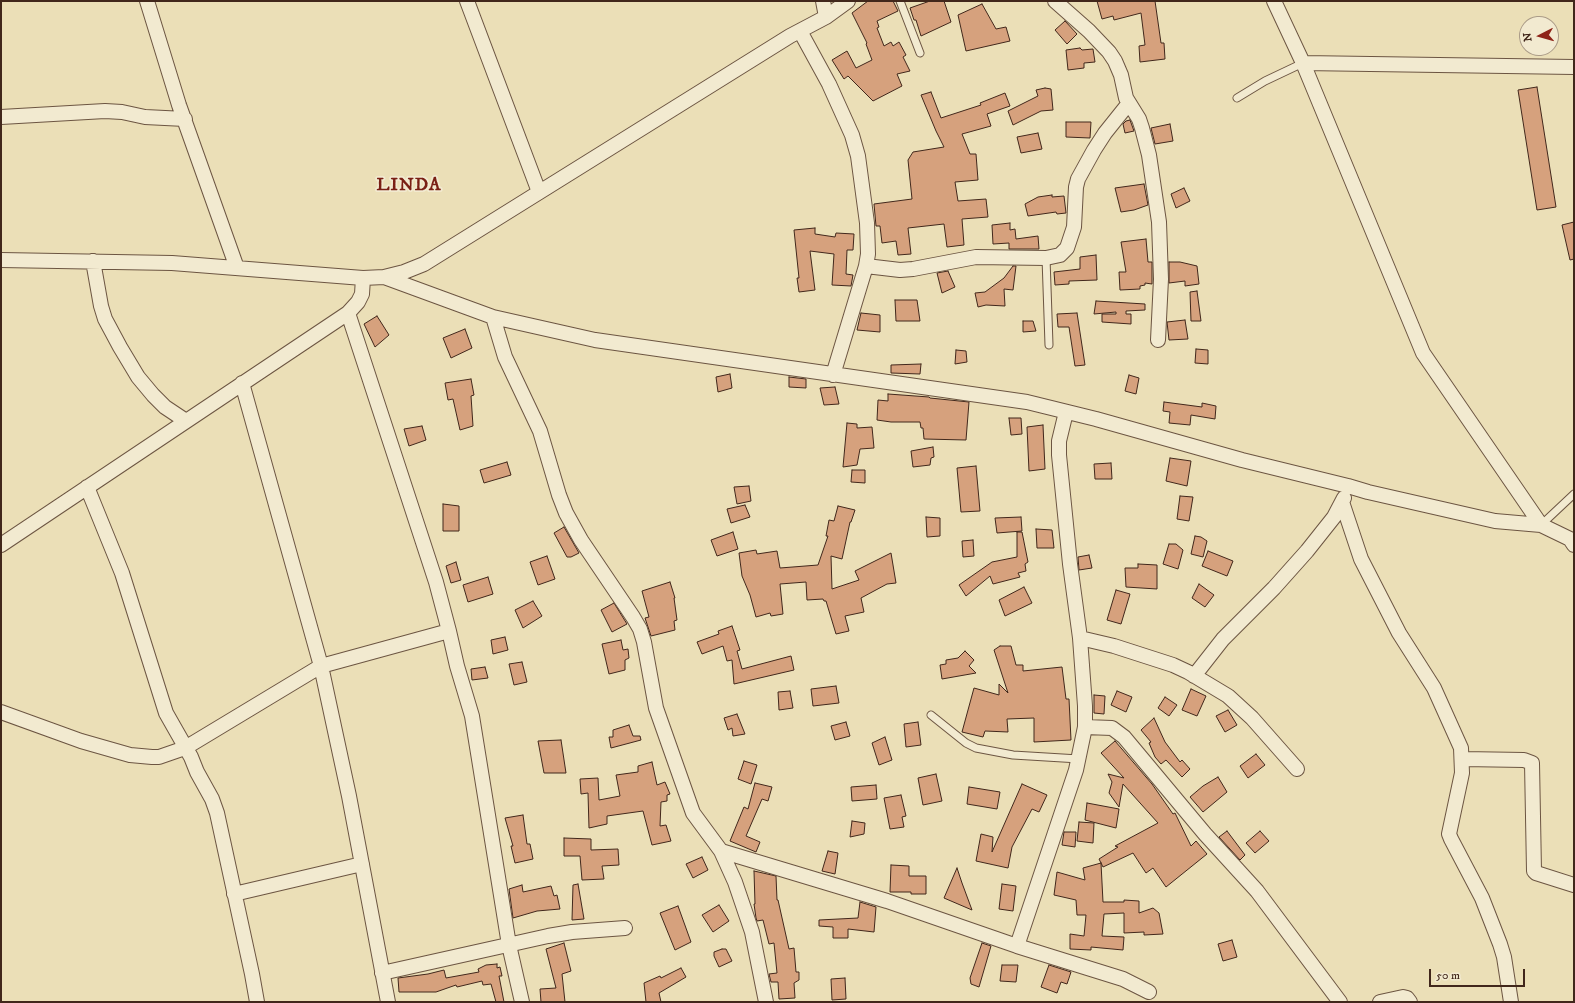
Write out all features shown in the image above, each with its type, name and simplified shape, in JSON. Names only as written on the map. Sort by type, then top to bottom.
[{"type":"street","points":[[146,1],[237,268]]},
{"type":"street","points":[[467,1],[539,192]]},
{"type":"street","points":[[823,1],[826,16]]},
{"type":"street","points":[[1,260],[172,263],[363,278],[384,277],[404,272],[424,264],[848,1]]},
{"type":"street","points":[[1055,1],[1089,31],[1109,52],[1121,75],[1124,91],[1129,103],[1139,119],[1149,155],[1159,222],[1161,279],[1158,340]]},
{"type":"street","points":[[1274,1],[1303,63],[1423,353],[1541,525]]},
{"type":"street","points":[[800,31],[829,84],[846,119],[856,145],[867,223],[868,254],[866,266],[833,375]]},
{"type":"street","points":[[1303,63],[1574,67]]},
{"type":"street","points":[[866,266],[900,270],[913,269],[976,257],[1046,258],[1060,255],[1067,248],[1074,227],[1076,187],[1078,179],[1105,133],[1129,103]]},
{"type":"street","points":[[1,117],[105,111],[122,112],[145,117],[185,119]]},
{"type":"street","points":[[93,261],[101,306],[120,347],[138,377],[153,395],[165,407],[186,421]]},
{"type":"street","points":[[384,277],[493,317],[595,340],[1027,402],[1242,460],[1368,492],[1495,521],[1541,525],[1573,541]]},
{"type":"street","points":[[1,545],[348,313],[358,302],[362,294],[363,278]]},
{"type":"street","points":[[348,313],[417,521],[449,630],[457,666],[472,716],[509,945],[522,1002]]},
{"type":"street","points":[[493,317],[504,357],[540,431],[558,495],[566,513],[580,540],[640,629],[644,642],[656,708],[694,813],[721,851],[735,882],[752,932],[766,1002]]},
{"type":"street","points":[[242,383],[321,666],[362,864],[388,1002]]},
{"type":"street","points":[[1016,946],[1079,759],[1085,727],[1080,638],[1070,564],[1059,455],[1059,441],[1066,412]]},
{"type":"street","points":[[1194,676],[1223,639],[1274,588],[1334,518],[1348,486]]},
{"type":"street","points":[[87,487],[122,573],[166,713],[214,806],[257,1002]]},
{"type":"street","points":[[1342,502],[1361,558],[1399,633],[1434,688],[1461,748],[1462,759],[1460,784],[1450,834],[1451,839],[1482,898],[1500,944],[1504,958],[1511,1002]]},
{"type":"street","points":[[1,712],[81,741],[130,755],[152,757],[159,756],[185,748],[321,666],[449,630]]},
{"type":"street","points":[[1080,638],[1145,656],[1173,666],[1194,676],[1233,700],[1252,718],[1297,769]]},
{"type":"street","points":[[1085,727],[1112,728],[1124,737],[1205,834],[1257,891],[1340,1002]]},
{"type":"street","points":[[1462,759],[1524,760],[1532,763],[1534,871],[1536,873],[1574,885]]},
{"type":"street","points":[[721,851],[887,901],[1016,946],[1123,979],[1149,992]]},
{"type":"street","points":[[234,894],[362,864]]},
{"type":"street","points":[[382,973],[572,932],[625,928]]},
{"type":"street","points":[[1380,1002],[1403,997],[1407,998],[1410,1002]]},
{"type":"lane","points":[[900,1],[920,53]]},
{"type":"lane","points":[[1238,98],[1288,68],[1303,63]]},
{"type":"lane","points":[[1046,258],[1049,345]]},
{"type":"lane","points":[[1541,525],[1574,494]]},
{"type":"lane","points":[[931,715],[962,741],[976,748],[1013,755],[1079,759]]},
{"type":"building","points":[[868,1],[893,1],[898,11],[877,21],[879,27],[877,28],[884,46],[891,42],[893,46],[899,42],[906,55],[903,57],[910,71],[897,74],[902,86],[873,101],[848,76],[844,79],[832,60],[847,51],[856,68],[872,60],[866,44],[867,43],[852,13]]},
{"type":"building","points":[[930,1],[944,1],[951,22],[921,36],[910,8]]},
{"type":"building","points":[[1097,1],[1155,1],[1161,43],[1164,43],[1165,59],[1140,62],[1139,46],[1145,45],[1141,13],[1114,20],[1113,16],[1102,19]]},
{"type":"building","points":[[982,4],[996,29],[1006,27],[1010,41],[966,51],[958,15]]},
{"type":"building","points":[[1065,21],[1077,34],[1067,44],[1055,30]]},
{"type":"building","points":[[1080,48],[1082,50],[1093,49],[1095,62],[1084,63],[1084,68],[1068,70],[1066,50]]},
{"type":"building","points":[[1537,87],[1556,207],[1537,210],[1518,90]]},
{"type":"building","points":[[1045,88],[1051,89],[1053,110],[1041,111],[1013,125],[1008,111],[1038,96],[1036,90]]},
{"type":"building","points":[[931,92],[941,118],[981,105],[980,103],[1005,93],[1010,106],[987,114],[991,126],[962,134],[970,154],[976,154],[978,180],[955,182],[958,201],[986,199],[988,217],[962,219],[964,245],[947,247],[944,224],[908,228],[911,254],[898,255],[896,241],[882,243],[880,226],[876,226],[874,204],[912,199],[908,160],[913,152],[944,147],[921,95]]},
{"type":"building","points":[[1130,120],[1134,131],[1125,133],[1123,124]]},
{"type":"building","points":[[1066,122],[1091,122],[1090,138],[1066,137]]},
{"type":"building","points":[[1170,124],[1173,141],[1155,144],[1151,128]]},
{"type":"building","points":[[1038,133],[1042,149],[1021,153],[1017,137]]},
{"type":"building","points":[[1144,184],[1148,205],[1134,210],[1121,212],[1115,188]]},
{"type":"building","points":[[1184,188],[1190,201],[1176,208],[1171,194]]},
{"type":"building","points":[[1052,195],[1052,197],[1064,196],[1066,213],[1057,214],[1056,212],[1028,216],[1025,204],[1038,197]]},
{"type":"building","points":[[1574,222],[1574,259],[1570,260],[1562,225]]},
{"type":"building","points":[[1010,223],[1010,230],[1015,229],[1016,239],[1038,236],[1039,249],[1009,249],[1009,243],[993,244],[992,225]]},
{"type":"building","points":[[815,228],[815,234],[835,237],[836,233],[854,234],[853,250],[847,250],[846,274],[853,275],[851,286],[832,285],[834,254],[810,251],[815,290],[799,292],[794,230]]},
{"type":"building","points":[[1146,239],[1148,262],[1152,262],[1152,284],[1145,283],[1145,285],[1140,286],[1140,289],[1120,290],[1119,272],[1126,272],[1121,242]]},
{"type":"building","points":[[1096,255],[1097,280],[1069,281],[1069,284],[1055,285],[1054,272],[1080,269],[1080,257]]},
{"type":"building","points":[[1169,262],[1180,262],[1197,266],[1199,284],[1185,286],[1185,281],[1169,283]]},
{"type":"building","points":[[1013,266],[1016,266],[1013,290],[1004,289],[1005,306],[986,305],[978,307],[975,293],[985,292],[1004,278]]},
{"type":"building","points":[[948,271],[955,287],[942,293],[937,273]]},
{"type":"building","points":[[1197,291],[1201,321],[1191,321],[1190,292]]},
{"type":"building","points":[[895,300],[917,300],[920,321],[896,321]]},
{"type":"building","points":[[1096,301],[1145,304],[1145,310],[1126,311],[1126,314],[1131,314],[1131,324],[1102,322],[1102,314],[1116,314],[1116,312],[1094,314]]},
{"type":"building","points":[[861,313],[880,315],[880,332],[857,330]]},
{"type":"building","points":[[1077,313],[1085,365],[1075,366],[1069,327],[1058,327],[1057,314]]},
{"type":"building","points":[[377,316],[389,335],[375,347],[364,324]]},
{"type":"building","points":[[1185,320],[1188,339],[1169,340],[1167,322]]},
{"type":"building","points":[[1023,321],[1033,321],[1036,331],[1023,332]]},
{"type":"building","points":[[465,329],[472,348],[451,358],[443,338]]},
{"type":"building","points":[[1196,349],[1208,350],[1208,364],[1195,363]]},
{"type":"building","points":[[956,350],[966,351],[967,362],[955,364]]},
{"type":"building","points":[[921,364],[920,374],[891,373],[891,365]]},
{"type":"building","points":[[730,374],[732,388],[718,392],[716,377]]},
{"type":"building","points":[[1129,375],[1139,378],[1136,394],[1125,391]]},
{"type":"building","points":[[789,377],[806,379],[806,388],[789,387]]},
{"type":"building","points":[[471,379],[474,395],[471,396],[473,426],[460,430],[453,399],[448,400],[445,383]]},
{"type":"building","points":[[835,387],[839,404],[824,405],[820,388]]},
{"type":"building","points":[[888,394],[969,402],[966,440],[924,439],[923,428],[921,428],[920,422],[891,422],[877,420],[878,400],[888,401]]},
{"type":"building","points":[[1164,402],[1202,407],[1202,403],[1216,406],[1215,419],[1191,415],[1190,425],[1169,423],[1170,412],[1163,411]]},
{"type":"building","points":[[1009,418],[1021,418],[1022,434],[1011,435]]},
{"type":"building","points":[[847,423],[857,424],[857,428],[872,427],[874,448],[860,449],[857,465],[843,467]]},
{"type":"building","points":[[1043,425],[1045,469],[1029,471],[1027,427]]},
{"type":"building","points":[[422,426],[426,440],[409,446],[404,429]]},
{"type":"building","points":[[933,447],[934,457],[931,458],[930,465],[913,467],[911,451]]},
{"type":"building","points":[[1170,458],[1191,461],[1187,486],[1166,481]]},
{"type":"building","points":[[507,462],[511,475],[484,483],[480,470]]},
{"type":"building","points":[[1111,463],[1112,479],[1095,479],[1094,464]]},
{"type":"building","points":[[976,466],[980,511],[961,512],[957,468]]},
{"type":"building","points":[[852,470],[865,470],[865,483],[851,482]]},
{"type":"building","points":[[749,486],[751,501],[737,504],[734,487]]},
{"type":"building","points":[[1180,496],[1193,497],[1189,521],[1177,519]]},
{"type":"building","points":[[443,504],[459,506],[459,531],[443,531]]},
{"type":"building","points":[[745,505],[750,517],[731,523],[727,509]]},
{"type":"building","points":[[838,506],[855,510],[850,522],[842,559],[831,556],[832,589],[859,580],[855,571],[891,553],[896,583],[887,584],[861,598],[864,612],[845,616],[849,631],[836,634],[826,601],[823,599],[807,600],[806,582],[780,584],[783,614],[771,616],[770,613],[756,617],[750,595],[742,576],[739,553],[756,550],[757,554],[777,551],[780,568],[818,565],[828,536],[826,536],[829,520],[834,521]]},
{"type":"building","points":[[926,517],[940,518],[940,536],[927,537]]},
{"type":"building","points":[[1021,517],[1022,531],[997,533],[995,518]]},
{"type":"building","points":[[564,527],[579,553],[571,557],[567,557],[554,533]]},
{"type":"building","points":[[1036,529],[1052,530],[1054,548],[1037,548]]},
{"type":"building","points":[[733,532],[738,549],[717,556],[711,540]]},
{"type":"building","points":[[1017,532],[1022,532],[1028,562],[1025,564],[1026,571],[1018,573],[1020,577],[993,584],[990,576],[966,596],[959,585],[992,562],[1017,557]]},
{"type":"building","points":[[1195,536],[1201,537],[1207,541],[1203,557],[1191,554]]},
{"type":"building","points":[[973,540],[974,556],[963,557],[962,541]]},
{"type":"building","points":[[1169,544],[1176,544],[1183,550],[1178,569],[1163,564]]},
{"type":"building","points":[[1208,551],[1233,561],[1227,576],[1202,566]]},
{"type":"building","points":[[1089,555],[1092,568],[1079,570],[1078,557]]},
{"type":"building","points":[[547,556],[555,579],[538,585],[530,562]]},
{"type":"building","points":[[456,562],[461,580],[451,583],[446,566]]},
{"type":"building","points":[[1138,564],[1157,565],[1157,589],[1126,587],[1125,568],[1138,568]]},
{"type":"building","points":[[488,577],[493,594],[468,602],[463,585]]},
{"type":"building","points":[[670,582],[675,598],[677,620],[674,621],[675,630],[651,636],[645,618],[649,617],[642,591]]},
{"type":"building","points":[[1199,584],[1214,595],[1205,607],[1192,598]]},
{"type":"building","points":[[1024,587],[1032,603],[1005,616],[999,600]]},
{"type":"building","points":[[1116,590],[1130,594],[1121,624],[1107,620]]},
{"type":"building","points":[[533,601],[542,616],[523,628],[515,610]]},
{"type":"building","points":[[614,603],[627,624],[612,632],[601,610]]},
{"type":"building","points":[[732,626],[740,650],[737,651],[742,669],[791,656],[794,670],[734,684],[732,660],[727,661],[723,646],[702,654],[697,642],[719,634],[718,631]]},
{"type":"building","points":[[505,637],[508,650],[493,654],[491,640]]},
{"type":"building","points":[[621,640],[623,650],[628,649],[629,658],[625,660],[625,670],[609,674],[602,644]]},
{"type":"building","points":[[1000,646],[1011,646],[1016,665],[1023,665],[1023,671],[1062,667],[1066,699],[1069,699],[1071,740],[1034,742],[1034,718],[1007,719],[1008,732],[985,731],[983,737],[962,732],[974,688],[999,695],[999,684],[1008,693],[994,650]]},
{"type":"building","points":[[965,651],[974,660],[969,666],[976,673],[942,679],[940,665],[946,664],[946,660],[958,658]]},
{"type":"building","points":[[522,662],[527,682],[514,685],[509,664]]},
{"type":"building","points":[[485,667],[488,678],[472,680],[471,669]]},
{"type":"building","points":[[836,686],[839,703],[813,706],[811,689]]},
{"type":"building","points":[[1191,689],[1206,696],[1197,716],[1182,710]]},
{"type":"building","points":[[790,691],[793,708],[779,710],[778,692]]},
{"type":"building","points":[[1117,691],[1132,697],[1126,712],[1111,705]]},
{"type":"building","points":[[1094,695],[1105,696],[1104,714],[1094,713]]},
{"type":"building","points":[[1165,697],[1177,705],[1169,716],[1158,708]]},
{"type":"building","points":[[1228,710],[1237,725],[1225,732],[1216,716]]},
{"type":"building","points":[[737,714],[745,734],[733,736],[732,728],[728,730],[724,718]]},
{"type":"building","points":[[1154,718],[1165,742],[1180,762],[1182,760],[1190,769],[1182,777],[1166,760],[1161,764],[1155,757],[1149,743],[1151,742],[1141,730]]},
{"type":"building","points":[[846,722],[850,736],[835,740],[831,726]]},
{"type":"building","points":[[918,722],[921,745],[906,747],[904,724]]},
{"type":"building","points":[[629,725],[633,736],[640,736],[641,740],[611,748],[609,737],[613,737],[613,730]]},
{"type":"building","points":[[885,737],[892,760],[879,765],[872,743]]},
{"type":"building","points":[[561,740],[566,773],[544,773],[538,741]]},
{"type":"building","points":[[1115,741],[1152,784],[1173,814],[1175,813],[1191,846],[1196,841],[1207,854],[1166,887],[1153,868],[1146,873],[1133,853],[1103,867],[1099,859],[1118,847],[1115,846],[1158,823],[1123,784],[1119,807],[1109,793],[1112,782],[1108,774],[1124,778],[1101,753]]},
{"type":"building","points":[[1256,754],[1265,765],[1248,778],[1240,766]]},
{"type":"building","points":[[744,761],[757,765],[751,784],[738,779]]},
{"type":"building","points":[[652,762],[657,785],[665,782],[670,794],[667,795],[667,801],[661,802],[660,826],[666,825],[671,841],[652,845],[643,811],[607,816],[607,824],[589,828],[588,793],[581,794],[580,779],[598,778],[599,800],[620,796],[616,775],[638,772],[638,766]]},
{"type":"building","points":[[936,774],[942,801],[923,805],[918,778]]},
{"type":"building","points":[[1218,777],[1227,792],[1203,812],[1190,797],[1203,786]]},
{"type":"building","points":[[755,783],[772,787],[768,801],[762,799],[746,836],[760,842],[756,852],[730,841],[744,807],[748,809]]},
{"type":"building","points":[[1022,784],[1047,795],[1039,812],[1032,809],[1012,847],[1008,868],[976,861],[981,834],[993,837],[992,852]]},
{"type":"building","points":[[876,785],[877,799],[852,801],[851,787]]},
{"type":"building","points":[[969,787],[1000,792],[997,809],[967,804]]},
{"type":"building","points":[[901,795],[906,816],[902,817],[904,827],[890,829],[884,798]]},
{"type":"building","points":[[1087,803],[1119,809],[1116,828],[1085,820]]},
{"type":"building","points":[[523,815],[527,844],[530,844],[533,859],[515,863],[511,846],[513,846],[505,818]]},
{"type":"building","points":[[852,821],[865,823],[864,834],[850,837]]},
{"type":"building","points":[[1079,822],[1094,823],[1093,843],[1077,841]]},
{"type":"building","points":[[1227,831],[1245,855],[1240,860],[1219,837]]},
{"type":"building","points":[[1260,831],[1269,841],[1255,853],[1246,843]]},
{"type":"building","points":[[1064,832],[1076,832],[1075,847],[1062,845]]},
{"type":"building","points":[[564,838],[591,839],[591,850],[618,849],[619,865],[602,866],[604,879],[582,880],[580,856],[564,856]]},
{"type":"building","points":[[828,851],[838,853],[835,874],[822,871]]},
{"type":"building","points":[[702,857],[708,870],[693,878],[686,864]]},
{"type":"building","points":[[1101,863],[1103,902],[1124,902],[1124,900],[1139,901],[1139,913],[1153,908],[1159,913],[1163,934],[1144,935],[1144,932],[1124,933],[1124,913],[1104,914],[1102,936],[1124,937],[1123,950],[1091,947],[1091,950],[1070,949],[1070,934],[1084,936],[1086,915],[1077,915],[1076,900],[1054,895],[1057,872],[1085,880],[1083,868]]},
{"type":"building","points":[[891,865],[909,866],[909,876],[926,876],[926,894],[890,892]]},
{"type":"building","points":[[957,868],[962,883],[972,910],[944,898]]},
{"type":"building","points":[[754,871],[776,876],[777,900],[789,949],[794,948],[796,972],[799,972],[799,980],[794,983],[795,998],[779,999],[778,982],[771,982],[769,974],[777,973],[774,943],[769,944],[763,920],[757,921],[756,918],[754,904]]},
{"type":"building","points":[[578,884],[584,919],[572,920],[573,885]]},
{"type":"building","points":[[1002,884],[1016,886],[1013,911],[999,909]]},
{"type":"building","points":[[522,885],[523,892],[551,886],[554,896],[557,895],[560,909],[537,911],[513,918],[509,889]]},
{"type":"building","points":[[860,902],[876,907],[874,932],[848,929],[848,938],[833,938],[833,927],[819,926],[819,920],[858,918]]},
{"type":"building","points":[[719,905],[729,921],[713,932],[702,915]]},
{"type":"building","points":[[678,906],[691,942],[675,950],[660,913]]},
{"type":"building","points":[[1232,940],[1237,957],[1223,961],[1218,944]]},
{"type":"building","points":[[564,943],[571,971],[562,974],[565,1002],[541,1002],[540,989],[556,988],[546,949]]},
{"type":"building","points":[[982,943],[991,946],[979,987],[971,984],[970,978]]},
{"type":"building","points":[[726,949],[732,961],[719,967],[714,956],[714,952]]},
{"type":"building","points":[[497,964],[497,968],[500,967],[502,976],[499,976],[504,1002],[496,1002],[491,984],[483,985],[482,981],[457,987],[456,985],[436,992],[399,992],[398,978],[444,970],[446,978],[479,972],[478,969],[486,965]]},
{"type":"building","points":[[1002,965],[1018,965],[1016,982],[1000,981]]},
{"type":"building","points":[[1049,965],[1071,972],[1067,984],[1061,982],[1057,993],[1041,987]]},
{"type":"building","points":[[681,968],[686,977],[659,993],[661,1002],[646,1002],[644,983],[660,976],[661,978]]},
{"type":"building","points":[[845,978],[846,999],[832,1000],[831,979]]},
{"type":"district","name":"LINDA","points":[[409,186]]}]
